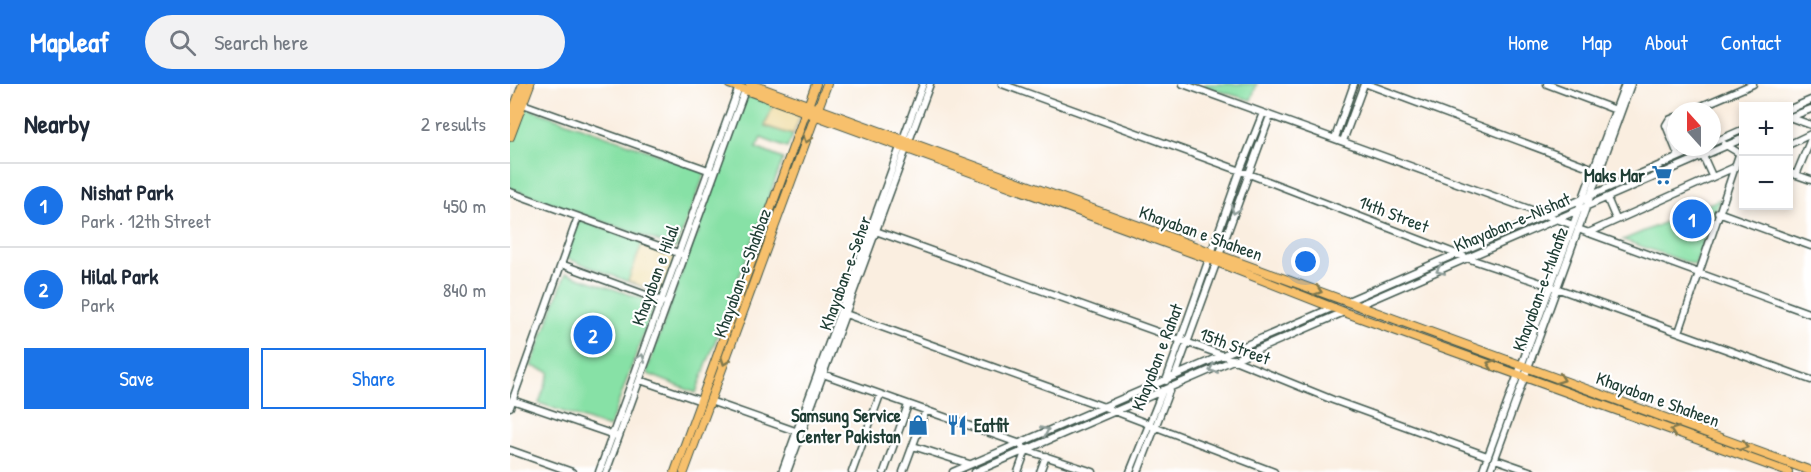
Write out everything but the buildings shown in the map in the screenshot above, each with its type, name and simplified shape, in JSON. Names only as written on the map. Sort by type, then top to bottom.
[{"type":"main road","points":[[510,137],[523,84]]},
{"type":"main road","points":[[510,119],[530,84]]},
{"type":"main road","name":"Khayaban e Shaheen","points":[[729,84],[808,104],[817,112],[904,145],[1214,257],[1348,301],[1811,471]]},
{"type":"main road","name":"Khayaban-e-Shahbaz","points":[[675,472],[816,84]]},
{"type":"main road","name":"Khayaban-e-Shahbaz","points":[[684,472],[827,84]]},
{"type":"main road","name":"Khayaban e Shaheen","points":[[745,87],[806,113],[817,112]]},
{"type":"main road","name":"Khayaban e Shaheen","points":[[1214,257],[1344,312],[1788,472]]},
{"type":"street","name":"Khayaban-e-Seher","points":[[787,472],[799,433],[904,145],[923,84]]},
{"type":"street","name":"Khayaban-e-Seher","points":[[904,145],[930,84]]},
{"type":"street","name":"14th Street","points":[[1002,84],[1249,174],[1467,258],[1811,380]]},
{"type":"street","points":[[1183,84],[1202,87],[1267,115],[1547,214],[1588,233],[1811,314]]},
{"type":"street","points":[[1335,138],[1354,84]]},
{"type":"street","points":[[1343,141],[1365,84],[1596,170]]},
{"type":"street","points":[[1547,84],[1618,111]]},
{"type":"street","name":"Khayaban-e-Muhafiz","points":[[1618,111],[1625,84]]},
{"type":"street","name":"Khayaban-e-Muhafiz","points":[[1576,227],[1582,199],[1631,84]]},
{"type":"street","points":[[1735,84],[1744,88]]},
{"type":"street","points":[[1711,102],[1753,84]]},
{"type":"street","points":[[606,472],[616,436],[641,380],[665,302],[745,87]]},
{"type":"street","points":[[1793,108],[1811,100]]},
{"type":"street","points":[[519,103],[712,172]]},
{"type":"street","points":[[1793,116],[1811,109]]},
{"type":"street","points":[[1214,257],[1240,171],[1267,115]]},
{"type":"street","points":[[1214,257],[1249,174],[1267,115]]},
{"type":"street","points":[[1793,118],[1811,125]]},
{"type":"street","points":[[1721,138],[1739,131]]},
{"type":"street","points":[[1793,143],[1811,134]]},
{"type":"street","points":[[1796,175],[1811,139]]},
{"type":"street","name":"Khayaban-e-Nishat","points":[[1721,148],[1739,140]]},
{"type":"street","points":[[1721,144],[1739,155]]},
{"type":"street","points":[[1703,156],[1712,176]]},
{"type":"street","name":"Khayaban-e-Nishat","points":[[1359,305],[1703,156]]},
{"type":"street","name":"Khayaban-e-Nishat","points":[[1348,301],[1680,157]]},
{"type":"street","points":[[1679,332],[1718,212],[1739,160]]},
{"type":"street","points":[[1588,233],[1735,167]]},
{"type":"street","name":"Khayaban-e-Muhafiz","points":[[1490,472],[1524,366],[1576,227],[1587,206],[1596,170]]},
{"type":"street","points":[[1793,174],[1811,180]]},
{"type":"street","points":[[510,192],[682,255]]},
{"type":"street","points":[[1607,198],[1616,219]]},
{"type":"street","points":[[1718,212],[1811,246]]},
{"type":"street","points":[[578,217],[511,403],[616,436]]},
{"type":"street","name":"15th Street","points":[[873,230],[1183,343],[1222,355],[1333,400],[1487,456]]},
{"type":"street","name":"Khayaban e Rahat","points":[[1167,389],[1167,380],[1214,257]]},
{"type":"street","points":[[561,264],[665,302]]},
{"type":"street","name":"Khayaban e Hilal","points":[[599,472],[616,436],[633,378],[665,302]]},
{"type":"street","points":[[953,472],[1334,307]]},
{"type":"street","points":[[975,472],[1344,312]]},
{"type":"street","points":[[842,313],[1104,406],[1274,472]]},
{"type":"street","name":"Khayaban-e-Seher","points":[[782,472],[823,374],[842,313]]},
{"type":"street","name":"Khayaban e Rahat","points":[[1130,472],[1167,389],[1175,377],[1183,343]]},
{"type":"street","points":[[823,374],[1018,442],[1026,450],[1046,456],[1073,469],[1093,472]]},
{"type":"street","name":"Khayaban-e-Muhafiz","points":[[1482,472],[1521,375]]},
{"type":"street","points":[[633,378],[701,401]]},
{"type":"street","points":[[852,472],[880,395]]},
{"type":"street","points":[[710,401],[799,433]]},
{"type":"street","points":[[884,472],[908,405]]},
{"type":"street","points":[[903,472],[926,410]]},
{"type":"street","name":"Khayaban e Rahat","points":[[1138,472],[1151,426]]},
{"type":"street","points":[[913,446],[970,464]]},
{"type":"street","points":[[510,450],[572,472]]},
{"type":"street","points":[[1018,472],[1026,450]]},
{"type":"street","points":[[1040,472],[1046,456]]},
{"type":"street","points":[[1495,459],[1532,472]]},
{"type":"green space","points":[[1205,84],[1257,84],[1251,100],[1204,87]]},
{"type":"green space","points":[[747,92],[774,103],[765,126],[793,135],[787,148],[761,138],[756,148],[783,159],[696,393],[648,374],[647,371],[691,246],[699,232],[697,227],[705,211]]},
{"type":"green space","points":[[524,107],[706,171],[676,248],[510,188],[510,144]]},
{"type":"green space","points":[[1720,199],[1695,265],[1623,240]]},
{"type":"green space","points":[[579,220],[643,242],[629,280],[661,294],[566,258]]},
{"type":"green space","points":[[566,273],[655,303],[609,428],[539,403],[550,372],[531,366]]},
{"type":"sand","points":[[774,103],[801,114],[793,135],[765,126]]},
{"type":"sand","points":[[643,242],[677,254],[661,294],[628,281]]},
{"type":"place","name":"Maks Mar","points":[[1662,175]]},
{"type":"place","name":"Nishat Park","points":[[1692,219]]},
{"type":"place","name":"Hilal Park","points":[[593,335]]},
{"type":"place","name":"Samsung Service Center Pakistan","points":[[918,425]]},
{"type":"place","name":"Eatfit","points":[[957,425]]}]
